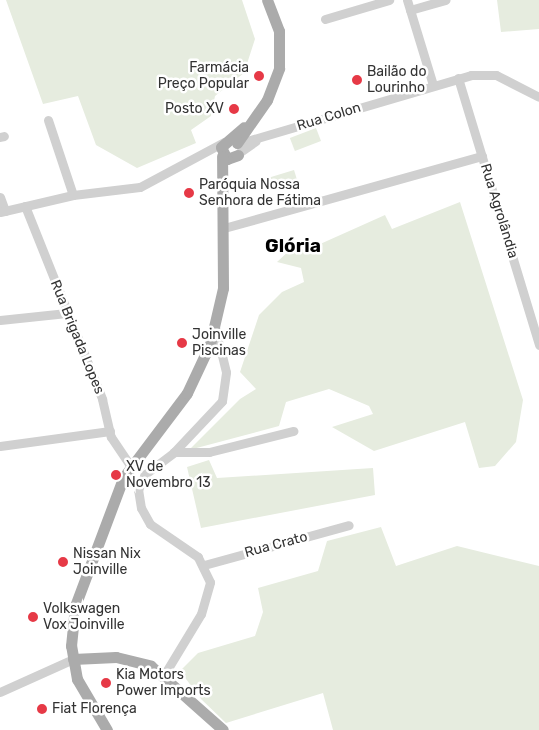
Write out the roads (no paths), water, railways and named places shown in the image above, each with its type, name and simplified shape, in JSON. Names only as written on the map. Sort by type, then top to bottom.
[{"type":"main road","points":[[222,155],[230,160],[234,146],[271,90],[280,57],[278,31],[267,0]]},
{"type":"main road","points":[[222,155],[234,146]]},
{"type":"main road","points":[[223,194],[234,146]]},
{"type":"main road","points":[[107,730],[81,688],[73,660],[75,606],[130,466],[187,393],[215,327],[223,288],[222,155]]},
{"type":"main road","points":[[73,660],[129,658],[164,675],[223,730]]},
{"type":"street","points":[[325,19],[389,0]]},
{"type":"street","points":[[407,0],[433,85]]},
{"type":"street","points":[[410,10],[446,0]]},
{"type":"street","name":"Rua Colon","points":[[2,212],[73,195],[140,187],[198,156],[458,78],[496,76],[539,97]]},
{"type":"street","name":"Rua Agrolândia","points":[[458,78],[539,345]]},
{"type":"street","points":[[48,120],[73,195]]},
{"type":"street","points":[[198,156],[222,155]]},
{"type":"street","points":[[224,228],[482,156]]},
{"type":"street","points":[[0,197],[2,212]]},
{"type":"street","name":"Rua Brigada Lopes","points":[[25,206],[102,399],[110,431],[130,466]]},
{"type":"street","points":[[0,320],[68,313]]},
{"type":"street","points":[[164,675],[210,594],[204,565],[192,552],[158,531],[141,508],[138,490],[144,475],[174,452],[226,393],[226,372],[215,327]]},
{"type":"street","points":[[0,446],[110,431]]},
{"type":"street","points":[[174,452],[209,452],[293,431]]},
{"type":"street","name":"Rua Crato","points":[[204,565],[349,525]]},
{"type":"street","points":[[0,692],[73,660]]},
{"type":"place","name":"Farmácia Preço Popular","points":[[259,76]]},
{"type":"place","name":"Bailão do Lourinho","points":[[357,80]]},
{"type":"place","name":"Posto XV","points":[[234,109]]},
{"type":"place","name":"Paróquia Nossa Senhora de Fátima","points":[[189,193]]},
{"type":"place","name":"Joinville Piscinas","points":[[182,343]]},
{"type":"place","name":"XV de Novembro 13","points":[[116,475]]},
{"type":"place","name":"Nissan Nix Joinville","points":[[63,562]]},
{"type":"place","name":"Volkswagen Vox Joinville","points":[[33,617]]},
{"type":"place","name":"Kia Motors Power Imports","points":[[106,683]]},
{"type":"place","name":"Fiat Florença","points":[[42,709]]},
{"type":"district","name":"Glória","points":[[293,246]]}]
